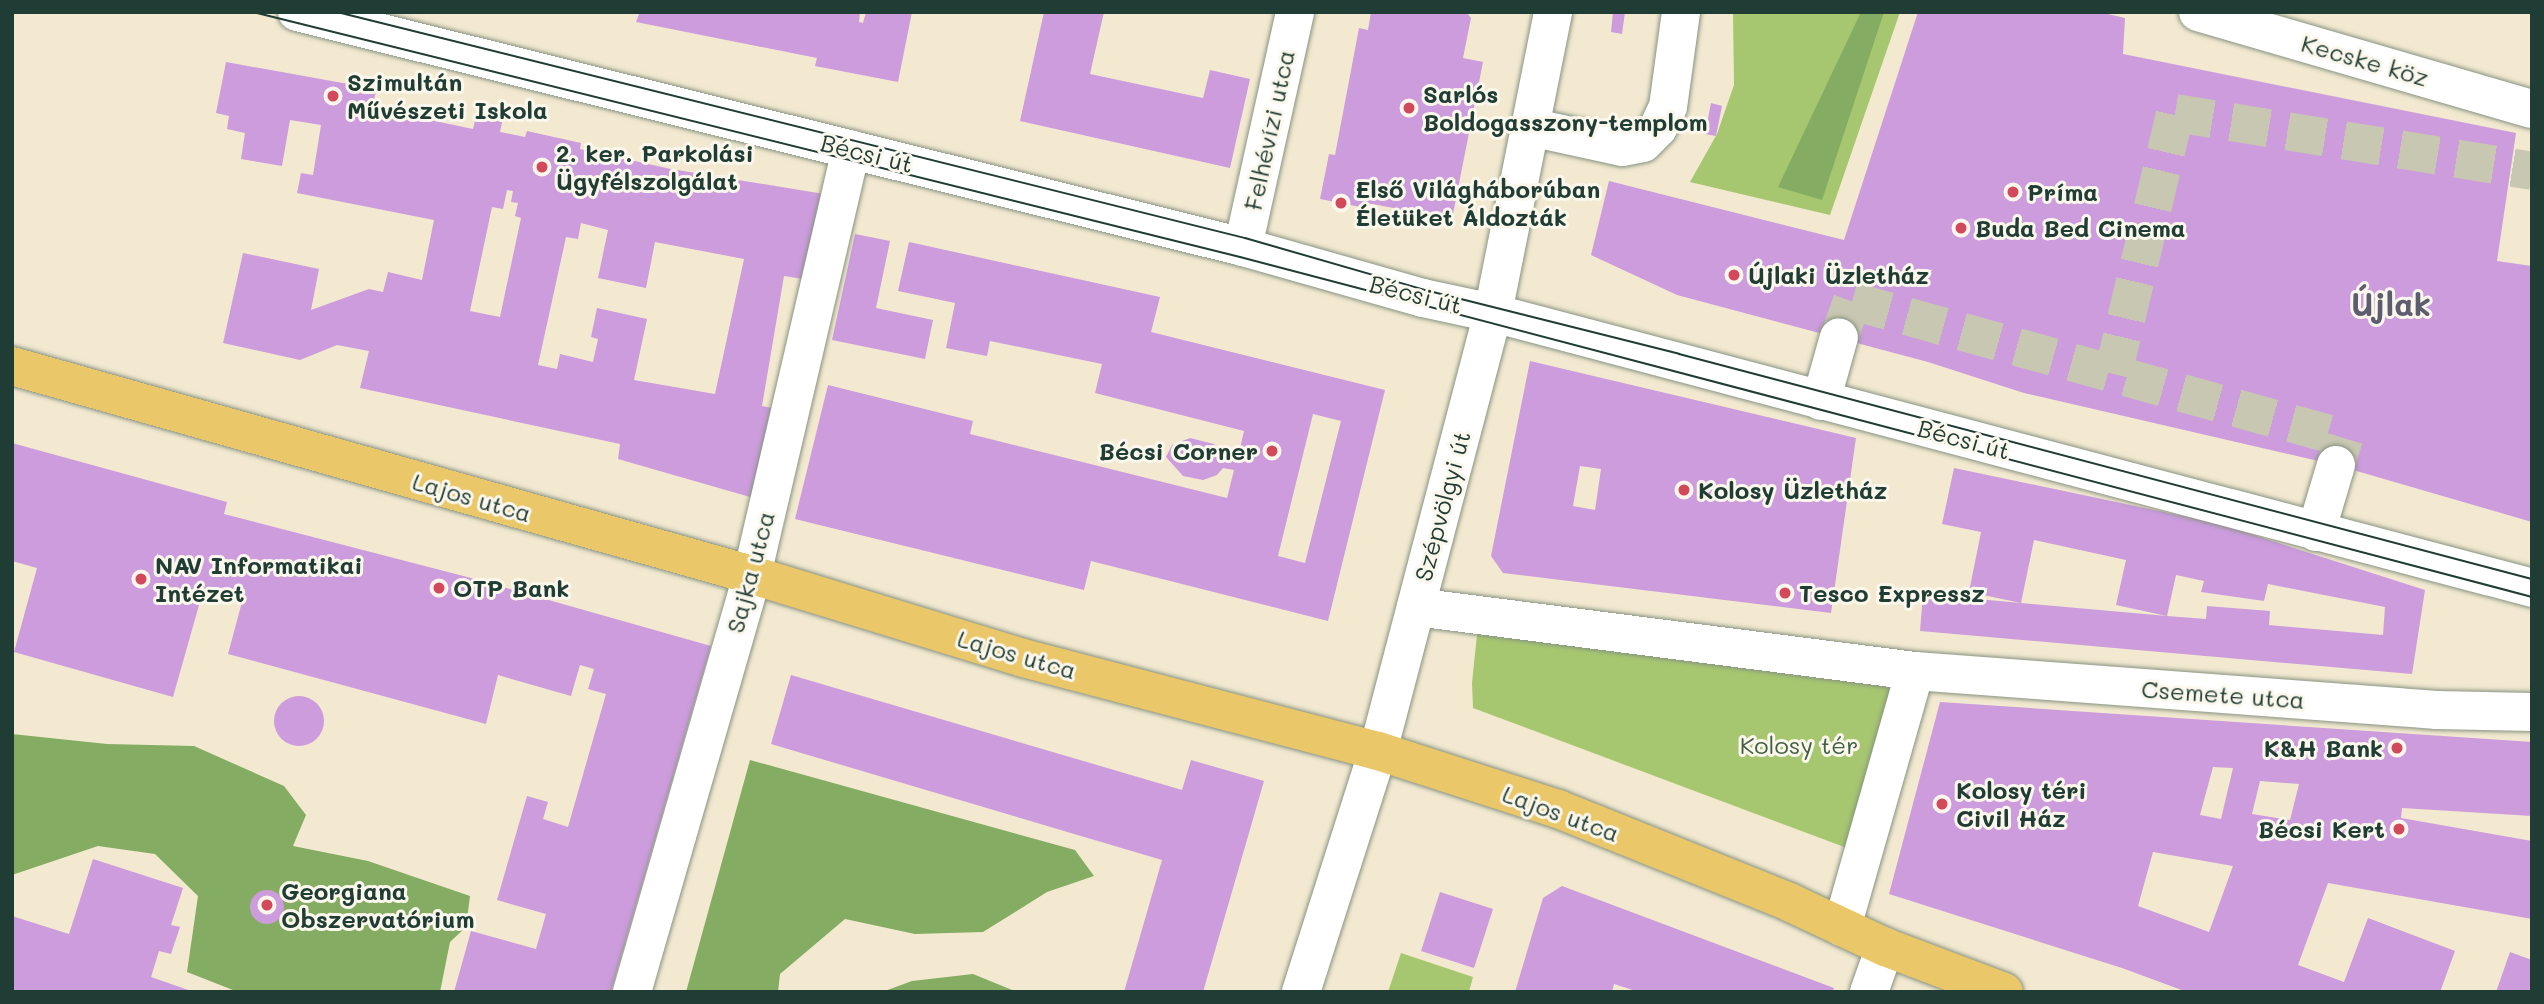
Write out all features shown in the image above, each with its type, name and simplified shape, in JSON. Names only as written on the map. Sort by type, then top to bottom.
[{"type":"main road","name":"Lajos utca","points":[[12,366],[752,575],[1023,657],[1378,751],[1558,809],[1789,902],[1885,947],[2004,992]]},
{"type":"street","name":"Bécsi út","points":[[297,12],[1243,247],[1423,298],[1493,313],[2532,588]]},
{"type":"street","name":"Felhévízi utca","points":[[1243,247],[1295,12]]},
{"type":"street","name":"Szépvölgyi út","points":[[1301,992],[1378,751],[1493,313],[1553,12]]},
{"type":"street","points":[[1530,127],[1622,147],[1643,143],[1658,128],[1668,107],[1681,12]]},
{"type":"street","name":"Kecske köz","points":[[2198,12],[2532,108]]},
{"type":"street","name":"Sajka utca","points":[[632,992],[752,575],[851,149]]},
{"type":"street","points":[[1821,401],[1839,337]]},
{"type":"street","points":[[2316,531],[2336,465]]},
{"type":"street","points":[[1416,607],[1915,671],[1843,927]]},
{"type":"street","name":"Csemete utca","points":[[1915,671],[2437,710],[2532,712]]},
{"type":"street","points":[[1869,992],[1885,947]]},
{"type":"green space","points":[[1861,12],[1884,12],[1822,200],[1778,187]]},
{"type":"green space","points":[[1900,12],[1830,215],[1690,182],[1717,134],[1734,85],[1733,14]]},
{"type":"green space","name":"Kolosy tér","points":[[1478,625],[1884,676],[1896,699],[1855,851],[1473,708],[1472,683]]},
{"type":"green space","points":[[12,734],[107,744],[194,746],[284,786],[306,815],[293,846],[368,861],[470,896],[466,927],[450,942],[440,992],[238,992],[187,972],[198,896],[155,854],[98,846],[12,875]]},
{"type":"green space","points":[[750,760],[1075,850],[1094,876],[1047,892],[983,932],[915,934],[845,919],[780,974],[778,992],[686,992]]},
{"type":"green space","points":[[1401,953],[1473,977],[1469,992],[1388,992]]},
{"type":"green space","points":[[973,974],[1017,992],[882,992],[912,981]]},
{"type":"building","points":[[640,12],[860,12],[859,22],[863,23],[866,12],[912,12],[898,82],[815,66],[817,58],[636,22]]},
{"type":"building","points":[[1044,12],[1104,12],[1090,74],[1203,98],[1210,70],[1250,79],[1230,168],[1020,121]]},
{"type":"building","name":"Sarlós Boldogasszony-templom","points":[[1371,12],[1466,12],[1471,18],[1463,58],[1483,62],[1452,219],[1367,203],[1366,208],[1320,199],[1329,154],[1335,155],[1359,28],[1368,30]]},
{"type":"building","points":[[1613,12],[1625,12],[1622,34],[1611,32]]},
{"type":"building","points":[[1918,12],[2099,12],[2125,18],[2123,54],[2516,133],[2497,261],[2532,266],[2532,522],[2336,465],[2024,393],[1928,362],[1677,295],[1591,255],[1609,181],[1844,240]]},
{"type":"building","points":[[226,62],[376,89],[373,108],[473,129],[476,116],[502,122],[500,132],[525,137],[527,131],[581,143],[580,149],[671,169],[824,194],[803,279],[784,276],[762,406],[777,409],[757,499],[618,459],[620,444],[360,388],[369,351],[337,345],[300,360],[223,343],[243,253],[319,269],[311,310],[369,289],[383,292],[388,272],[422,280],[434,220],[297,193],[301,173],[313,175],[321,125],[290,120],[282,166],[241,159],[245,133],[227,129],[229,116],[216,113]],"holes":[[[507,190],[513,191],[511,202],[518,203],[515,216],[521,218],[500,317],[470,311],[492,207],[503,209]],[[581,223],[608,230],[598,278],[646,288],[655,242],[744,259],[715,394],[634,380],[647,319],[597,308],[591,337],[598,339],[593,362],[560,354],[557,369],[538,365],[566,237],[578,239]]]},
{"type":"building","points":[[1711,103],[1722,106],[1716,136],[1705,134]]},
{"type":"building","points":[[855,234],[890,241],[876,308],[933,320],[925,359],[832,340]]},
{"type":"building","points":[[909,242],[1160,297],[1151,332],[1385,390],[1328,621],[1091,561],[1084,590],[795,519],[828,385],[973,421],[970,434],[1227,498],[1234,470],[1223,468],[1217,475],[1203,480],[1183,476],[1166,457],[1172,445],[1190,438],[1214,444],[1226,457],[1237,461],[1244,431],[1095,393],[1102,364],[990,341],[987,356],[946,348],[955,303],[898,291]],"holes":[[[1313,414],[1341,421],[1305,563],[1278,556]]]},
{"type":"building","points":[[1530,361],[1856,438],[1831,613],[1503,573],[1491,556]],"holes":[[[1580,466],[1601,469],[1595,510],[1573,506]]]},
{"type":"building","points":[[12,443],[227,502],[224,514],[471,578],[711,646],[611,992],[454,992],[471,931],[536,949],[546,914],[497,900],[527,796],[548,802],[543,819],[568,827],[606,694],[588,689],[594,669],[580,665],[571,696],[498,675],[486,724],[228,654],[242,602],[203,591],[173,697],[14,652],[37,568],[12,561]]},
{"type":"building","points":[[1954,468],[2216,523],[2425,590],[2412,674],[1920,631],[1923,594],[2021,603],[1969,592],[1981,532],[1942,524]],"holes":[[[2034,540],[2126,560],[2116,605],[2167,616],[2021,603]],[[2176,575],[2204,581],[2201,592],[2264,601],[2268,584],[2385,607],[2383,635],[2269,625],[2270,611],[2207,606],[2206,619],[2167,616]]]},
{"type":"building","points":[[791,675],[1182,790],[1191,760],[1264,781],[1203,992],[1124,992],[1162,860],[771,744]]},
{"type":"building","points":[[299,696],[316,704],[324,721],[316,738],[299,746],[282,738],[274,721],[282,704]]},
{"type":"building","points":[[1940,702],[2532,742],[2532,816],[2402,808],[2401,818],[2532,841],[2532,919],[2328,883],[2298,965],[2344,982],[2368,918],[2455,951],[2440,992],[2187,992],[2122,968],[1889,894]],"holes":[[[2213,767],[2233,768],[2221,819],[2200,815]],[[2260,781],[2299,784],[2290,820],[2252,814]],[[2153,852],[2233,866],[2209,932],[2138,906]]]},
{"type":"building","points":[[93,859],[183,888],[171,925],[180,927],[171,954],[159,951],[151,977],[194,992],[12,992],[12,916],[69,934]]},
{"type":"building","points":[[1562,886],[1834,988],[1832,992],[1639,992],[1614,984],[1612,992],[1515,992],[1543,898]]},
{"type":"building","name":"Georgiana Obszervatórium","points":[[267,890],[279,895],[284,907],[279,919],[267,924],[255,919],[250,907],[255,895]]},
{"type":"building","points":[[1440,892],[1493,909],[1474,968],[1421,951]]},
{"type":"building","points":[[2510,952],[2532,960],[2532,992],[2496,992]]},
{"type":"tunnel","points":[[2113,374],[2175,113],[2532,171]]},
{"type":"tunnel","points":[[1839,337],[1852,301],[2344,438],[2336,465]]},
{"type":"tram line","points":[[253,12],[1240,257],[2532,597]]},
{"type":"tram line","points":[[337,12],[1245,238],[1425,290],[1679,354],[2532,579]]},
{"type":"place","name":"Szimultán Művészeti Iskola","points":[[333,96]]},
{"type":"place","name":"Sarlós Boldogasszony-templom","points":[[1409,108]]},
{"type":"place","name":"2. ker. Parkolási Ügyfélszolgálat","points":[[542,167]]},
{"type":"place","name":"Príma","points":[[2013,192]]},
{"type":"place","name":"Első Világháborúban Életüket Áldozták","points":[[1341,203]]},
{"type":"place","name":"Buda Bed Cinema","points":[[1961,228]]},
{"type":"place","name":"Újlaki Üzletház","points":[[1734,275]]},
{"type":"place","name":"Bécsi Corner","points":[[1272,451]]},
{"type":"place","name":"Kolosy Üzletház","points":[[1684,490]]},
{"type":"place","name":"NAV Informatikai Intézet","points":[[141,579]]},
{"type":"place","name":"OTP Bank","points":[[439,588]]},
{"type":"place","name":"Tesco Expressz","points":[[1785,593]]},
{"type":"place","name":"K&H Bank","points":[[2397,748]]},
{"type":"place","name":"Kolosy téri Civil Ház","points":[[1942,804]]},
{"type":"place","name":"Bécsi Kert","points":[[2399,829]]},
{"type":"place","name":"Georgiana Obszervatórium","points":[[267,905]]},
{"type":"district","name":"Újlak","points":[[2391,303]]}]
